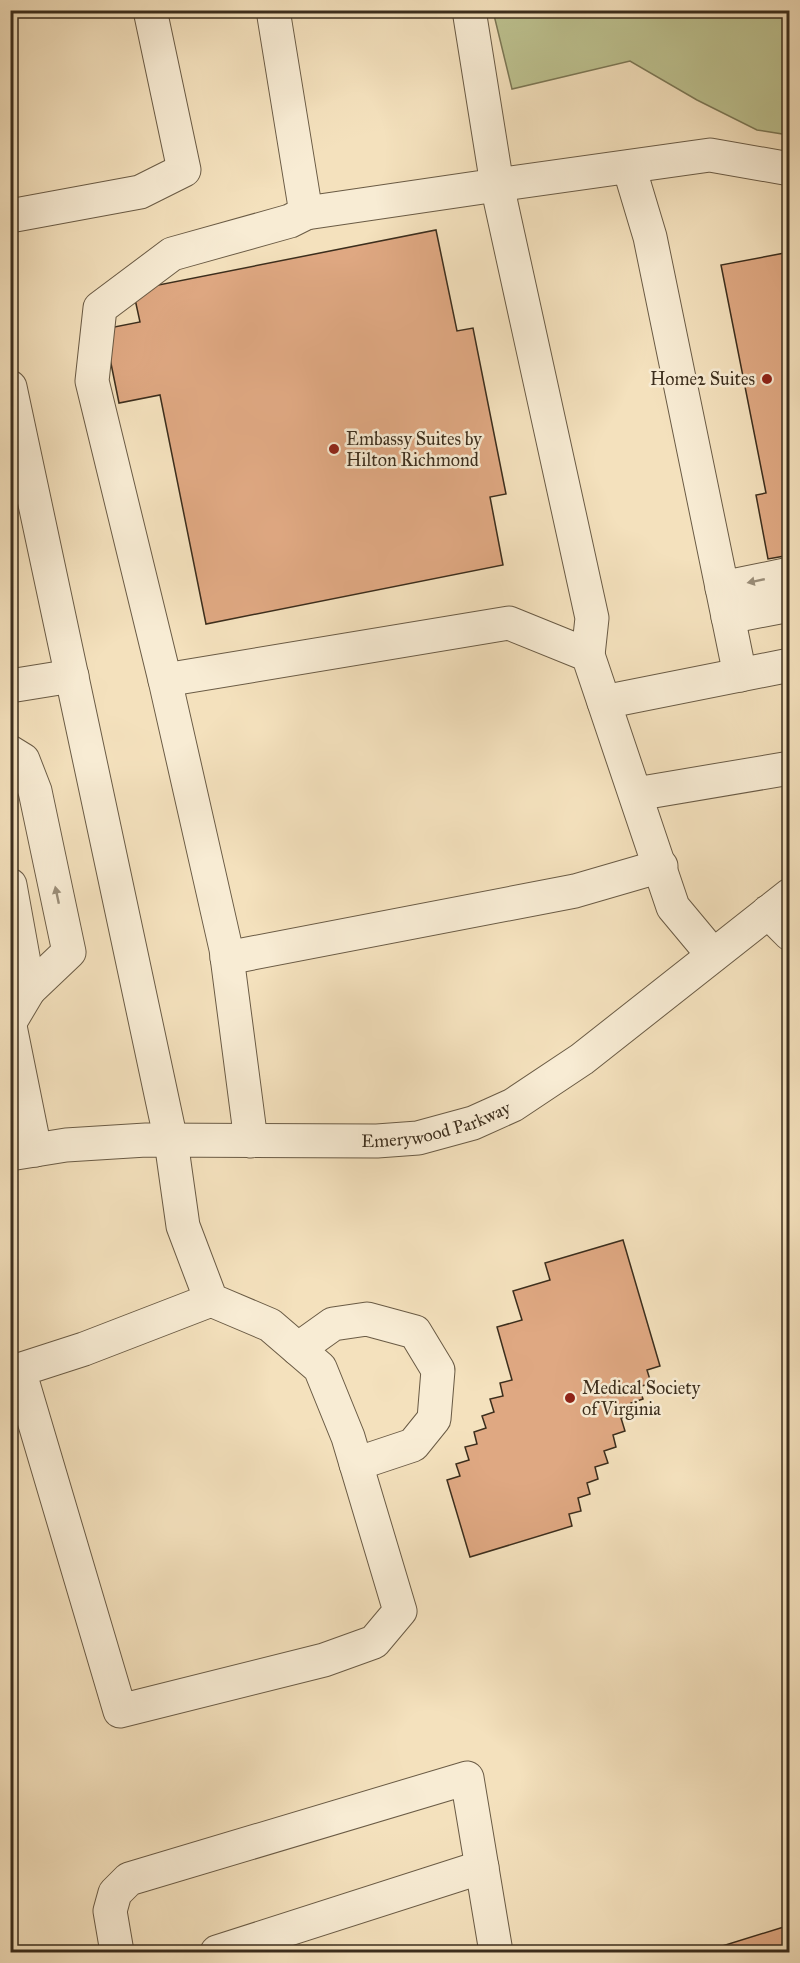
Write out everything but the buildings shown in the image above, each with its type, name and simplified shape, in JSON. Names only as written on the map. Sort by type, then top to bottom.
[{"type":"street","points":[[10,216],[140,192],[184,170],[150,10]]},
{"type":"street","points":[[273,10],[306,213]]},
{"type":"street","points":[[469,10],[497,185],[592,618],[588,655],[673,907],[713,955]]},
{"type":"street","points":[[251,1141],[227,958],[165,680],[92,381],[100,308],[172,254],[290,221],[306,213],[710,155],[789,169]]},
{"type":"street","points":[[629,167],[650,237],[740,675]]},
{"type":"street","points":[[10,387],[171,1141],[183,1226],[211,1300]]},
{"type":"street","points":[[725,602],[789,574]]},
{"type":"street","points":[[725,602],[789,605]]},
{"type":"street","points":[[165,680],[509,623],[588,655]]},
{"type":"street","points":[[604,702],[789,665]]},
{"type":"street","points":[[10,686],[72,676]]},
{"type":"street","points":[[10,752],[23,760],[35,791],[69,952],[29,990],[10,1024],[23,1152]]},
{"type":"street","points":[[636,794],[789,768]]},
{"type":"street","points":[[227,958],[574,891],[661,866]]},
{"type":"street","points":[[10,885],[29,990]]},
{"type":"street","name":"Emerywood Parkway","points":[[23,1152],[66,1145],[146,1140],[377,1141],[418,1137],[473,1123],[513,1105],[541,1088],[582,1059],[713,955],[782,914]]},
{"type":"street","points":[[211,1300],[270,1325],[320,1368],[348,1437],[400,1611],[374,1642],[324,1660],[120,1711],[19,1370],[84,1350],[211,1300]]},
{"type":"street","points":[[298,1349],[333,1324],[367,1319],[415,1332],[438,1370],[434,1419],[413,1444],[356,1464]]},
{"type":"street","points":[[117,1953],[110,1911],[115,1893],[129,1879],[467,1778],[496,1953]]},
{"type":"street","points":[[217,1953],[482,1867]]},
{"type":"green space","points":[[493,11],[789,11],[789,135],[757,130],[697,100],[630,61],[512,89]]},
{"type":"place","name":"Home2 Suites","points":[[767,379]]},
{"type":"place","name":"Embassy Suites by Hilton Richmond","points":[[334,449]]},
{"type":"place","name":"Medical Society of Virginia","points":[[570,1398]]}]
